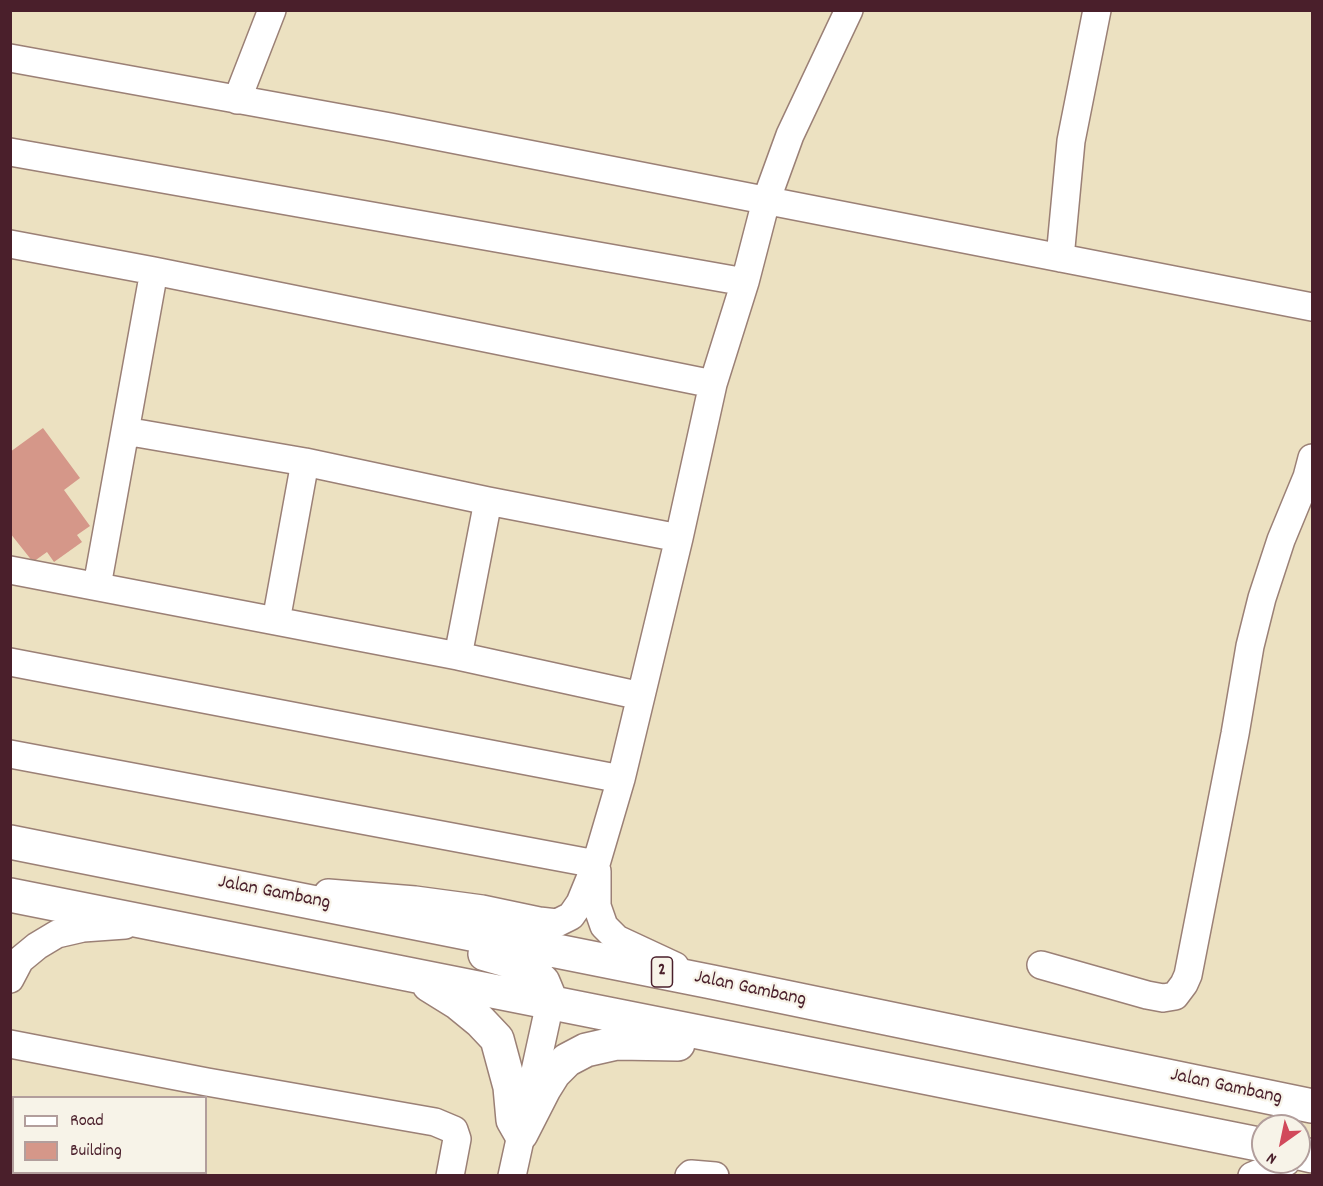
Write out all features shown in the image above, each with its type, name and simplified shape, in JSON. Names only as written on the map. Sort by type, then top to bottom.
[{"type":"highway","name":"Jalan Gambang","points":[[10,842],[712,982],[1312,1106]]},
{"type":"highway","points":[[234,886],[516,963],[531,970],[543,982],[550,1003]]},
{"type":"highway","points":[[10,895],[1251,1143]]},
{"type":"highway","points":[[412,975],[458,1003],[497,1038],[510,1087],[513,1120],[521,1134]]},
{"type":"highway","points":[[521,1134],[554,1072],[567,1060],[586,1050],[616,1043],[653,1043],[789,1050]]},
{"type":"street","points":[[237,100],[272,10]]},
{"type":"street","points":[[234,886],[415,900],[482,909],[557,923],[571,916],[580,903],[596,864],[621,779],[679,538],[713,384],[745,282],[766,201],[790,135],[849,10]]},
{"type":"street","points":[[1060,258],[1071,141],[1097,10]]},
{"type":"street","points":[[10,58],[390,127],[1312,307]]},
{"type":"street","points":[[10,152],[745,282]]},
{"type":"street","points":[[10,244],[713,384]]},
{"type":"street","points":[[97,586],[154,271]]},
{"type":"street","points":[[125,431],[305,462],[679,538]]},
{"type":"street","points":[[1041,965],[1155,997],[1175,996],[1184,984],[1188,975],[1233,746],[1250,646],[1262,598],[1281,540],[1307,477],[1312,458]]},
{"type":"street","points":[[276,621],[305,462]]},
{"type":"street","points":[[458,656],[488,501]]},
{"type":"street","points":[[10,570],[458,656],[641,696]]},
{"type":"street","points":[[10,662],[621,779]]},
{"type":"street","points":[[10,754],[596,864]]},
{"type":"street","points":[[596,864],[597,906],[604,926],[617,939],[633,948],[712,982]]},
{"type":"street","points":[[10,979],[20,960],[57,934],[83,928],[153,923]]},
{"type":"street","points":[[512,1176],[550,1003]]},
{"type":"street","points":[[10,1044],[205,1090],[435,1122],[454,1130],[458,1139],[450,1176]]},
{"type":"street","points":[[689,1176],[691,1174],[715,1176]]},
{"type":"building","points":[[43,428],[80,478],[64,490],[90,526],[77,535],[82,542],[54,562],[47,552],[33,562],[10,533],[10,452]]}]
